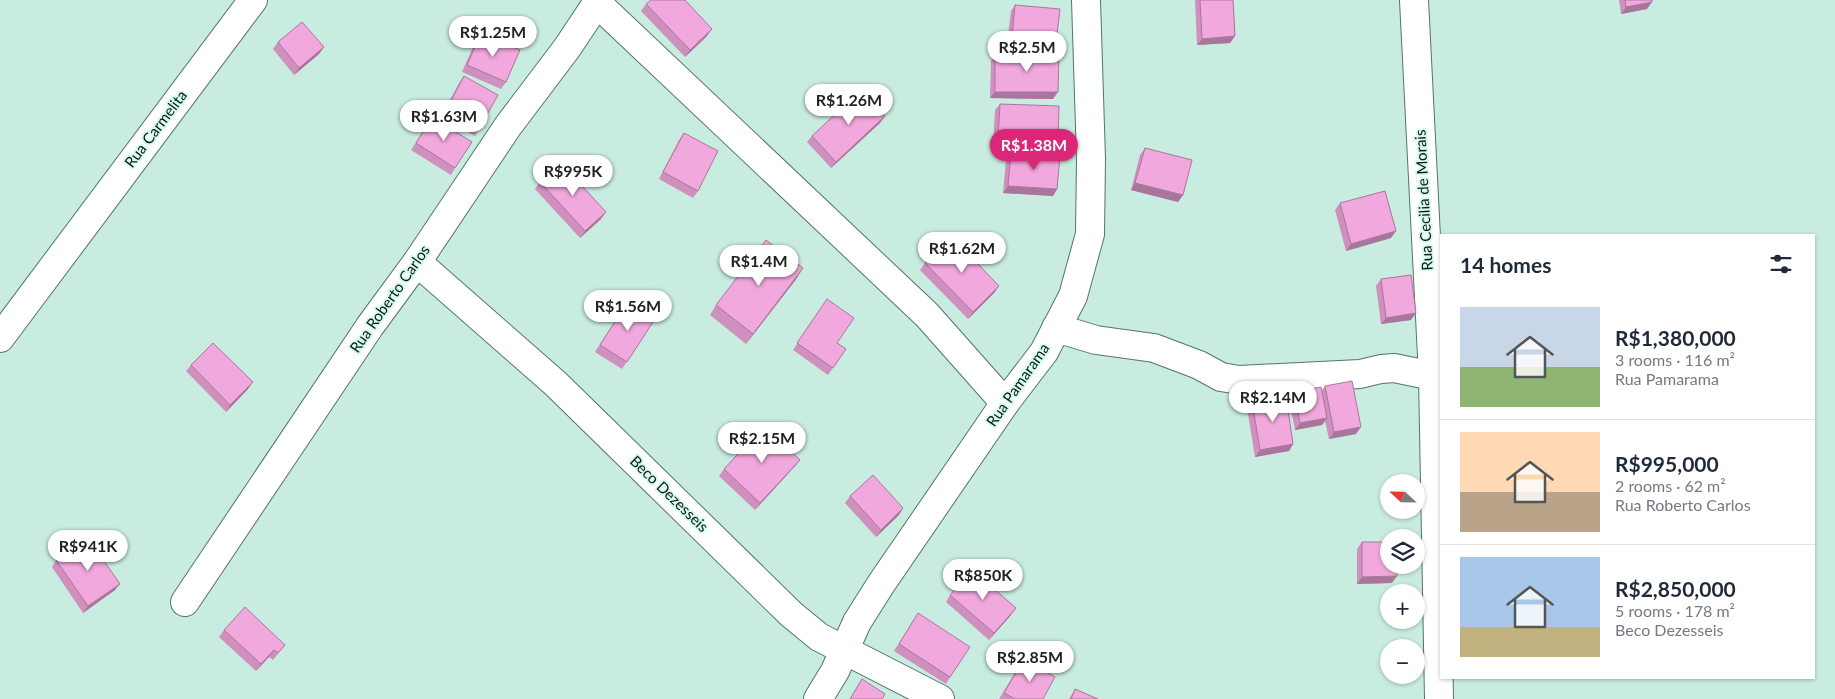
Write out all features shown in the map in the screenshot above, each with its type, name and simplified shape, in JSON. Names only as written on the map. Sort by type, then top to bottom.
[{"type":"street","name":"Rua Carmelita","points":[[0,338],[253,0]]},
{"type":"street","name":"Rua Pamarama","points":[[818,699],[835,671],[857,622],[881,584],[1005,403],[1044,352],[1073,296],[1090,234],[1091,158],[1086,0]]},
{"type":"street","name":"Rua Cecilia de Morais","points":[[1414,0],[1433,376],[1439,699]]},
{"type":"street","points":[[598,2],[927,315],[1005,403]]},
{"type":"street","name":"Rua Roberto Carlos","points":[[185,602],[370,326],[417,262],[508,126],[567,48],[598,2]]},
{"type":"street","name":"Beco Dezesseis","points":[[417,262],[556,384],[791,614],[819,637],[940,699]]},
{"type":"street","points":[[1056,328],[1096,340],[1154,348],[1199,365],[1221,377],[1239,380],[1360,374],[1381,368],[1394,368],[1433,376]]},
{"type":"building","points":[[651,0],[685,0],[712,29],[690,50],[646,4]]},
{"type":"building","points":[[1200,0],[1233,0],[1235,36],[1202,39]]},
{"type":"building","points":[[1625,0],[1652,0],[1652,2],[1626,7]]},
{"type":"building","points":[[1015,5],[1060,9],[1055,51],[1011,46]]},
{"type":"building","points":[[302,22],[324,47],[299,68],[278,42]]},
{"type":"building","points":[[481,33],[520,50],[506,82],[467,65]]},
{"type":"building","points":[[995,54],[1059,55],[1058,92],[995,92]]},
{"type":"building","points":[[464,76],[498,95],[479,129],[446,110]]},
{"type":"building","points":[[861,90],[885,116],[836,162],[812,136]]},
{"type":"building","points":[[1000,104],[1059,106],[1058,141],[998,139]]},
{"type":"building","points":[[432,117],[472,142],[455,168],[416,143]]},
{"type":"building","points":[[684,133],[718,151],[698,191],[663,172]]},
{"type":"building","points":[[1145,148],[1192,160],[1183,195],[1135,183]]},
{"type":"building","points":[[1011,153],[1060,156],[1057,189],[1008,186]]},
{"type":"building","points":[[561,163],[606,212],[585,231],[540,182]]},
{"type":"building","points":[[1385,191],[1396,231],[1351,244],[1340,203]]},
{"type":"building","points":[[952,237],[999,286],[973,312],[925,263]]},
{"type":"building","points":[[766,240],[803,268],[753,334],[716,305]]},
{"type":"building","points":[[1411,275],[1416,313],[1386,318],[1381,279]]},
{"type":"building","points":[[827,299],[854,318],[837,343],[846,349],[833,368],[797,343]]},
{"type":"building","points":[[628,301],[655,319],[627,362],[600,345]]},
{"type":"building","points":[[213,343],[253,382],[230,405],[191,365]]},
{"type":"building","points":[[1352,381],[1361,427],[1334,432],[1325,386]]},
{"type":"building","points":[[1321,387],[1327,418],[1300,423],[1294,392]]},
{"type":"building","points":[[1286,396],[1293,444],[1260,450],[1252,401]]},
{"type":"building","points":[[764,426],[800,460],[760,503],[724,469]]},
{"type":"building","points":[[873,475],[903,508],[881,530],[850,496]]},
{"type":"building","points":[[88,538],[120,584],[88,606],[56,560]]},
{"type":"building","points":[[1362,542],[1380,542],[1380,574],[1397,574],[1397,576],[1362,577]]},
{"type":"building","points":[[972,570],[1016,608],[994,633],[950,595]]},
{"type":"building","points":[[245,607],[285,645],[278,653],[274,650],[261,664],[224,630]]},
{"type":"building","points":[[918,613],[970,647],[950,677],[899,644]]},
{"type":"building","points":[[1024,659],[1055,677],[1043,699],[1015,699],[1004,693]]},
{"type":"building","points":[[862,679],[885,694],[882,699],[850,699]]},
{"type":"building","points":[[1075,689],[1098,699],[1071,699]]}]
